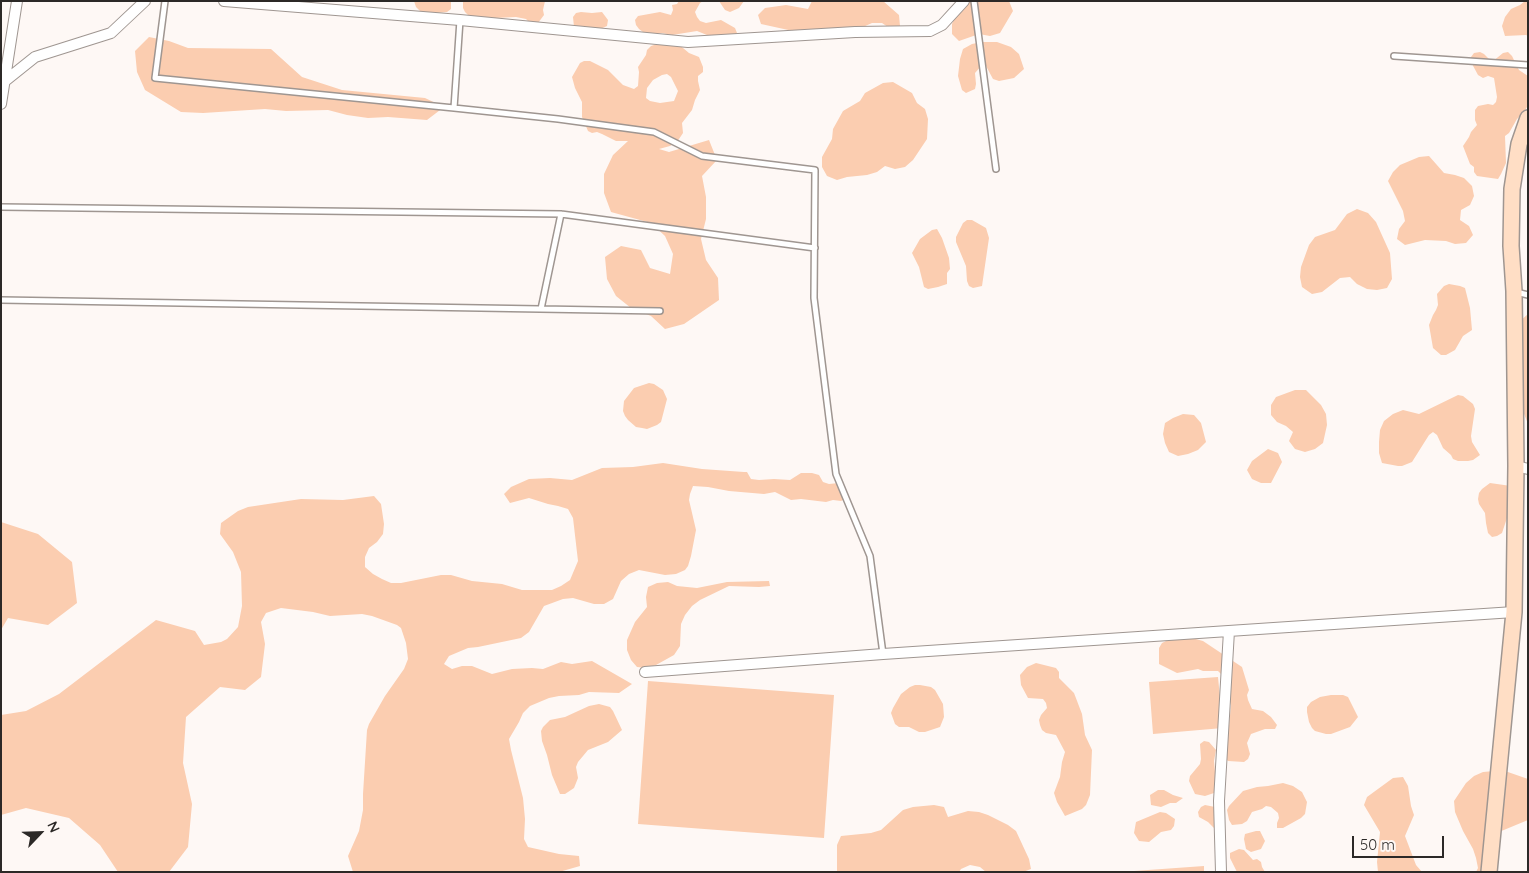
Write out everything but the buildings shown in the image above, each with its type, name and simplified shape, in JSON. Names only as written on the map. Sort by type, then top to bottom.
[{"type":"street","points":[[1,104],[17,1]]},
{"type":"street","points":[[5,81],[35,57],[111,34],[145,1]]},
{"type":"street","points":[[224,1],[460,20],[688,42],[855,32],[930,31],[942,25],[964,1]]},
{"type":"street","points":[[1489,872],[1514,612],[1522,468],[1521,293],[1511,246],[1512,189],[1519,144],[1528,118]]},
{"type":"street","points":[[644,672],[883,654],[1514,612]]},
{"type":"street","points":[[1221,872],[1219,801],[1229,631]]},
{"type":"lane","points":[[165,1],[155,78],[558,119],[654,132],[702,156],[816,170],[814,298],[836,474],[870,556],[883,654]]},
{"type":"lane","points":[[974,1],[996,169]]},
{"type":"lane","points":[[454,108],[460,20]]},
{"type":"lane","points":[[1394,56],[1528,65]]},
{"type":"lane","points":[[1,207],[561,214],[815,248]]},
{"type":"lane","points":[[541,309],[561,214]]},
{"type":"lane","points":[[1,300],[660,311]]},
{"type":"shaded area","points":[[414,1],[451,1],[451,9],[447,12],[436,13],[420,11]]},
{"type":"shaded area","points":[[463,1],[545,1],[544,15],[533,26],[526,19],[516,17],[469,16],[463,8]]},
{"type":"shaded area","points":[[679,1],[703,1],[695,12],[700,21],[706,23],[721,20],[735,28],[737,33],[725,43],[715,41],[697,31],[672,35],[662,33],[647,35],[636,25],[635,20],[638,16],[660,12],[671,15],[672,5],[677,4]]},
{"type":"shaded area","points":[[719,1],[744,1],[739,8],[730,12],[725,10]]},
{"type":"shaded area","points":[[812,1],[883,1],[899,15],[900,26],[891,29],[882,23],[872,23],[863,27],[842,27],[832,30],[822,28],[802,33],[761,24],[758,15],[765,8],[786,5],[808,9]]},
{"type":"shaded area","points":[[965,1],[1009,1],[1013,11],[1000,33],[990,36],[979,34],[959,41],[952,34],[952,24],[960,5]]},
{"type":"shaded area","points":[[1528,1],[1528,36],[1505,36],[1502,26],[1505,17],[1511,9]]},
{"type":"shaded area","points":[[602,12],[608,20],[607,26],[598,30],[574,27],[573,17],[576,13]]},
{"type":"shaded area","points":[[149,37],[169,41],[188,48],[271,49],[302,77],[342,90],[425,98],[444,107],[427,120],[388,117],[368,118],[328,110],[286,111],[265,109],[203,113],[181,112],[145,90],[137,72],[135,51]]},
{"type":"shaded area","points":[[997,42],[1011,47],[1019,54],[1024,69],[1014,78],[999,81],[993,79],[986,66],[982,65],[975,73],[975,89],[966,93],[962,90],[958,76],[963,49],[972,44]]},
{"type":"shaded area","points":[[660,43],[677,43],[689,53],[699,57],[703,67],[703,72],[698,76],[700,90],[692,110],[682,123],[683,133],[677,142],[659,149],[669,152],[709,140],[717,160],[702,176],[706,197],[706,219],[701,239],[706,260],[718,278],[719,300],[684,324],[665,329],[651,316],[631,308],[616,296],[607,279],[605,257],[621,246],[641,250],[650,268],[670,274],[673,254],[665,236],[651,223],[611,212],[604,193],[604,174],[613,155],[628,141],[616,141],[597,132],[592,133],[588,131],[582,117],[582,102],[572,77],[580,63],[590,61],[608,70],[623,85],[634,89],[638,86],[638,67],[651,46]],"holes":[[[667,74],[671,77],[678,91],[674,101],[660,103],[646,98],[647,88],[653,80]]]},
{"type":"shaded area","points":[[1480,52],[1492,62],[1503,53],[1508,52],[1519,70],[1528,76],[1527,107],[1505,136],[1506,163],[1498,179],[1477,176],[1463,146],[1477,125],[1475,110],[1478,106],[1493,105],[1497,97],[1494,78],[1488,76],[1483,78],[1478,75],[1471,62],[1471,57],[1474,53]]},
{"type":"shaded area","points":[[893,82],[912,93],[917,103],[925,109],[928,119],[927,139],[913,160],[905,167],[895,169],[885,166],[877,172],[867,175],[837,180],[827,176],[822,167],[822,157],[832,139],[833,129],[843,111],[860,101],[865,93],[883,83]]},
{"type":"shaded area","points":[[1429,156],[1444,173],[1464,178],[1472,186],[1474,196],[1470,205],[1461,210],[1460,220],[1469,226],[1473,235],[1466,243],[1455,244],[1446,241],[1425,240],[1405,245],[1397,239],[1399,229],[1405,221],[1403,211],[1388,181],[1400,165],[1419,157]]},
{"type":"shaded area","points":[[1357,209],[1368,213],[1376,222],[1390,253],[1392,279],[1387,288],[1377,290],[1367,289],[1357,284],[1350,277],[1340,278],[1322,292],[1312,294],[1302,287],[1300,277],[1301,267],[1309,245],[1315,237],[1335,230],[1347,214]]},
{"type":"shaded area","points":[[967,220],[972,220],[986,228],[989,238],[982,286],[973,288],[969,286],[967,281],[966,266],[956,242],[956,237],[963,223]]},
{"type":"shaded area","points":[[937,229],[949,258],[950,269],[947,273],[947,284],[928,289],[924,287],[919,267],[912,253],[920,239],[932,230]]},
{"type":"shaded area","points":[[1449,284],[1465,288],[1470,308],[1472,330],[1463,336],[1455,350],[1446,355],[1441,355],[1433,348],[1429,325],[1438,305],[1437,294],[1444,286]]},
{"type":"shaded area","points":[[1528,314],[1528,424],[1521,406],[1519,322]]},
{"type":"shaded area","points":[[649,383],[663,390],[667,399],[661,422],[647,429],[636,427],[628,420],[623,411],[624,401],[634,388]]},
{"type":"shaded area","points":[[1295,390],[1306,390],[1321,405],[1326,414],[1327,425],[1323,443],[1315,449],[1305,452],[1295,449],[1289,441],[1293,432],[1277,422],[1271,415],[1271,405],[1276,397]]},
{"type":"shaded area","points":[[1458,395],[1463,396],[1473,404],[1475,409],[1471,436],[1472,442],[1480,455],[1468,461],[1453,459],[1433,432],[1429,435],[1412,462],[1402,466],[1382,463],[1379,453],[1379,442],[1380,430],[1384,421],[1393,414],[1403,410],[1419,414]]},
{"type":"shaded area","points":[[1183,414],[1194,415],[1201,423],[1206,442],[1198,450],[1178,456],[1169,452],[1163,434],[1165,423]]},
{"type":"shaded area","points":[[1268,449],[1278,453],[1282,462],[1271,483],[1261,483],[1252,479],[1247,470],[1252,461]]},
{"type":"shaded area","points":[[663,463],[702,469],[747,472],[751,479],[759,480],[790,480],[801,473],[812,473],[819,475],[823,482],[829,484],[839,483],[845,499],[826,502],[801,499],[791,500],[775,492],[764,494],[693,486],[689,500],[696,530],[691,556],[685,570],[676,574],[665,575],[639,570],[629,574],[621,581],[613,599],[604,604],[594,604],[573,598],[563,599],[544,606],[529,632],[521,638],[468,648],[449,656],[444,664],[452,669],[472,666],[492,674],[512,669],[543,669],[561,662],[572,664],[592,661],[632,684],[619,693],[589,692],[579,695],[559,696],[530,706],[523,713],[509,739],[523,798],[524,839],[528,847],[559,854],[579,856],[580,866],[559,872],[353,872],[348,856],[359,831],[363,810],[367,730],[385,696],[404,669],[408,659],[406,643],[401,628],[362,614],[330,616],[281,608],[266,613],[261,622],[265,644],[261,677],[245,690],[220,687],[186,717],[183,763],[192,804],[188,847],[169,872],[118,872],[100,845],[69,818],[26,808],[1,815],[1,715],[26,711],[59,694],[156,620],[195,631],[204,645],[227,639],[238,627],[242,606],[241,572],[233,552],[220,534],[221,523],[238,511],[248,507],[301,499],[343,500],[374,496],[381,504],[384,524],[383,534],[369,548],[365,557],[365,567],[382,579],[391,583],[401,583],[441,575],[451,575],[472,581],[502,584],[522,590],[552,590],[570,580],[578,561],[573,518],[568,509],[529,498],[510,503],[504,494],[511,487],[529,479],[572,480],[602,468],[633,467]]},
{"type":"shaded area","points":[[1490,483],[1511,486],[1511,514],[1507,518],[1502,533],[1492,537],[1488,533],[1485,513],[1478,499],[1482,489]]},
{"type":"shaded area","points":[[1,522],[38,534],[72,562],[77,603],[48,625],[8,618],[1,630]]},
{"type":"shaded area","points":[[769,581],[770,586],[729,586],[700,600],[685,615],[681,624],[680,646],[674,655],[647,668],[637,667],[631,660],[627,650],[627,640],[635,622],[647,607],[648,587],[657,583],[668,582],[677,586],[697,588],[727,582]]},
{"type":"shaded area","points":[[1172,638],[1192,638],[1203,641],[1242,667],[1249,690],[1248,700],[1252,709],[1263,711],[1277,725],[1275,729],[1265,729],[1251,734],[1247,743],[1250,754],[1244,762],[1228,761],[1225,758],[1231,705],[1222,675],[1218,671],[1198,669],[1177,673],[1159,664],[1159,648],[1162,643]]},
{"type":"shaded area","points":[[1036,663],[1056,668],[1059,672],[1059,678],[1074,693],[1082,714],[1085,735],[1092,750],[1090,795],[1086,805],[1082,809],[1065,816],[1054,793],[1060,777],[1065,752],[1056,735],[1046,733],[1040,725],[1041,715],[1047,708],[1046,703],[1043,699],[1028,698],[1021,685],[1020,675],[1027,667]]},
{"type":"shaded area","points":[[1218,677],[1223,728],[1153,734],[1149,682]]},
{"type":"shaded area","points":[[648,681],[834,695],[824,838],[638,824]]},
{"type":"shaded area","points":[[915,685],[931,687],[935,690],[943,704],[944,717],[940,727],[919,732],[909,727],[899,727],[895,724],[891,713],[893,708],[901,694]]},
{"type":"shaded area","points":[[1331,695],[1348,697],[1358,717],[1350,727],[1331,734],[1315,731],[1309,722],[1307,707],[1311,702],[1320,697]]},
{"type":"shaded area","points":[[599,704],[610,707],[622,730],[608,742],[588,750],[576,767],[578,778],[574,788],[565,794],[560,794],[552,775],[541,731],[550,720],[565,717],[589,706]]},
{"type":"shaded area","points":[[1204,741],[1209,742],[1216,750],[1214,793],[1205,796],[1195,794],[1189,781],[1190,776],[1200,764],[1200,744]]},
{"type":"shaded area","points":[[1505,771],[1528,779],[1528,820],[1499,832],[1491,872],[1476,872],[1478,868],[1476,858],[1455,812],[1454,801],[1466,783],[1474,776],[1483,772]]},
{"type":"shaded area","points":[[1403,777],[1408,786],[1414,815],[1405,836],[1416,865],[1422,872],[1378,872],[1380,832],[1364,805],[1367,797],[1393,778]]},
{"type":"shaded area","points":[[1283,783],[1293,786],[1302,792],[1307,802],[1305,814],[1301,818],[1283,828],[1277,828],[1278,813],[1271,807],[1266,806],[1252,812],[1247,821],[1242,824],[1232,825],[1227,810],[1243,791]]},
{"type":"shaded area","points":[[1158,790],[1164,790],[1183,798],[1176,803],[1170,803],[1161,807],[1151,805],[1150,795]]},
{"type":"shaded area","points":[[934,805],[944,807],[948,817],[968,811],[979,812],[1008,825],[1016,831],[1029,859],[1031,869],[1023,872],[986,872],[980,867],[970,865],[959,872],[837,872],[837,845],[841,836],[881,830],[903,810]]},
{"type":"shaded area","points":[[1205,805],[1215,807],[1215,829],[1199,817],[1198,812]]},
{"type":"shaded area","points":[[1160,812],[1166,813],[1175,819],[1174,826],[1171,830],[1161,832],[1149,842],[1139,841],[1134,833],[1136,822]]},
{"type":"shaded area","points":[[1260,831],[1265,841],[1261,849],[1251,852],[1246,849],[1245,834]]},
{"type":"shaded area","points":[[1239,849],[1244,850],[1253,860],[1257,859],[1261,862],[1265,872],[1237,872],[1230,858],[1230,853]]},
{"type":"shaded area","points":[[1204,866],[1204,872],[1120,872]]}]
